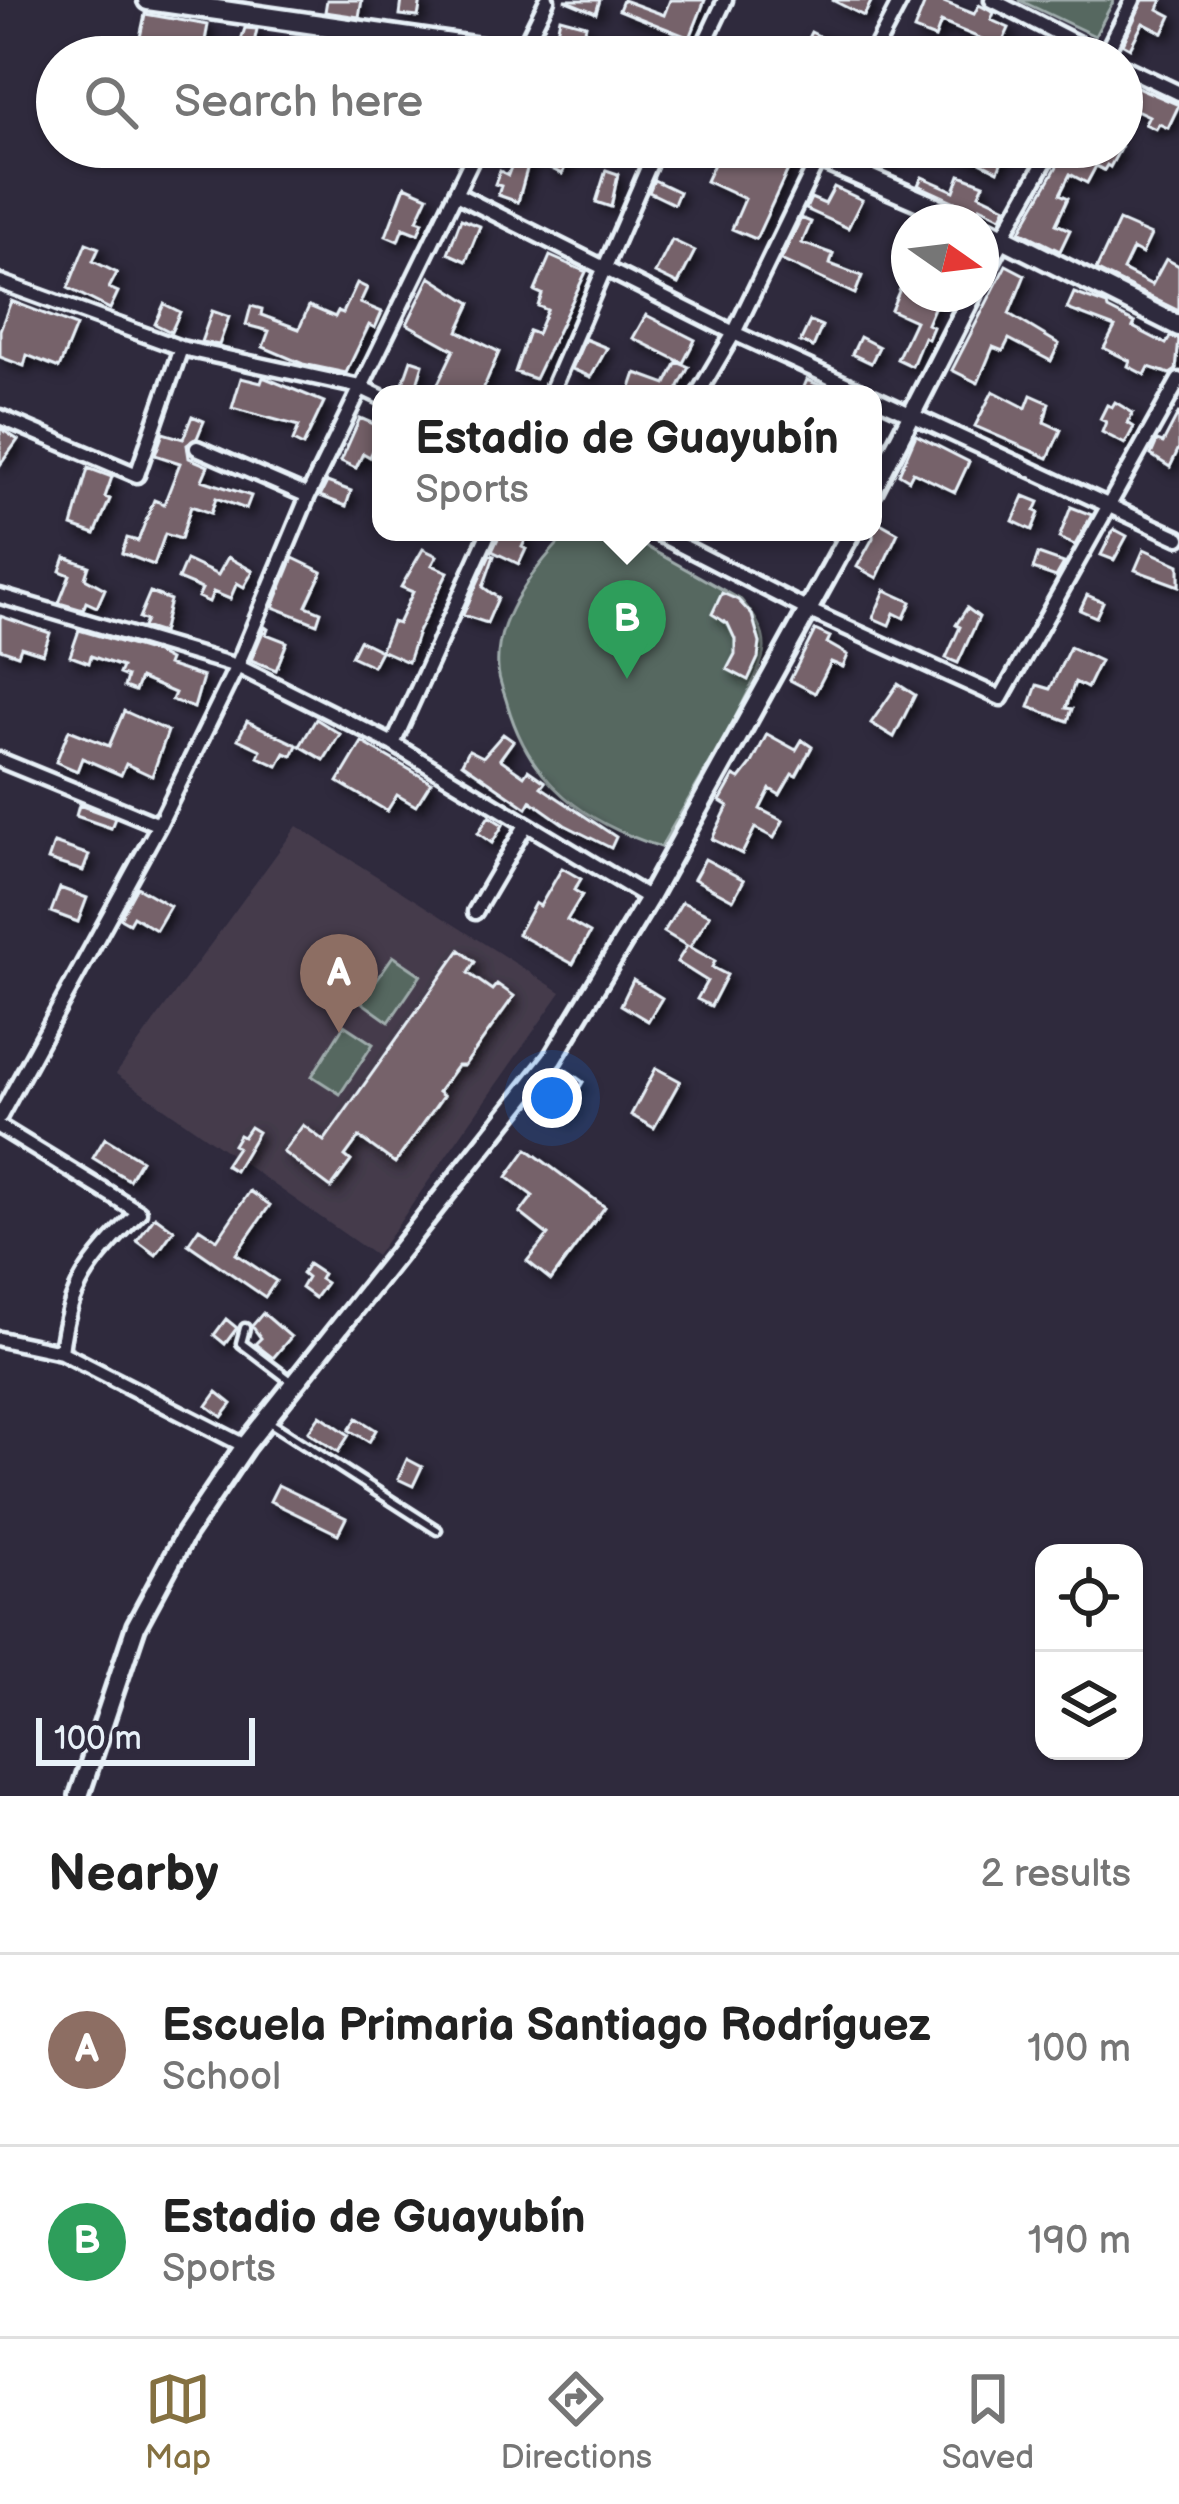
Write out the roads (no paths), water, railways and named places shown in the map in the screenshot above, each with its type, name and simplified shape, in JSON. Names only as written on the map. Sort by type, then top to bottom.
[{"type":"main road","points":[[148,0],[391,36]]},
{"type":"main road","points":[[851,168],[930,204]]},
{"type":"main road","points":[[999,234],[1179,326]]},
{"type":"street","points":[[529,36],[547,0]]},
{"type":"street","points":[[708,36],[725,0]]},
{"type":"street","points":[[882,36],[901,0]]},
{"type":"street","points":[[992,0],[1063,36]]},
{"type":"street","points":[[1115,36],[1133,0]]},
{"type":"street","points":[[1143,76],[1179,92]]},
{"type":"street","points":[[0,1116],[159,825],[237,666],[308,496],[468,168]]},
{"type":"street","points":[[554,385],[648,168]]},
{"type":"street","points":[[703,385],[734,333],[813,168]]},
{"type":"street","points":[[999,244],[1041,168]]},
{"type":"street","points":[[456,194],[848,385]]},
{"type":"street","points":[[0,282],[181,348],[372,393]]},
{"type":"street","points":[[882,473],[964,312]]},
{"type":"street","points":[[0,418],[137,475],[181,348]]},
{"type":"street","points":[[673,541],[810,611],[1001,698],[1179,380]]},
{"type":"street","points":[[882,401],[1179,538]]},
{"type":"street","points":[[197,448],[308,496]]},
{"type":"street","points":[[393,744],[485,541]]},
{"type":"street","points":[[79,1796],[136,1626],[184,1535],[244,1446],[552,1058],[649,898],[846,541]]},
{"type":"street","points":[[0,596],[237,666],[393,744],[649,898]]},
{"type":"street","points":[[0,760],[159,825]]},
{"type":"street","points":[[475,912],[526,824]]},
{"type":"street","points":[[0,1127],[139,1212],[87,1266],[65,1316],[61,1352]]},
{"type":"street","points":[[0,1339],[61,1352],[244,1446]]},
{"type":"lane","points":[[245,1328],[242,1343],[294,1383]]},
{"type":"lane","points":[[266,1420],[437,1530]]},
{"type":"place","name":"Estadio de Guayubín","points":[[627,679]]},
{"type":"place","name":"Escuela Primaria Santiago Rodríguez","points":[[339,1033]]}]
